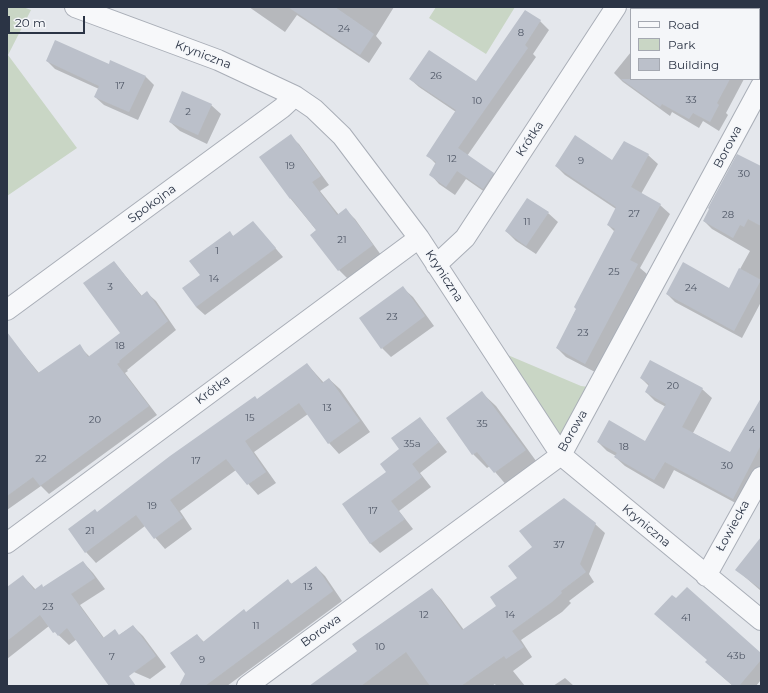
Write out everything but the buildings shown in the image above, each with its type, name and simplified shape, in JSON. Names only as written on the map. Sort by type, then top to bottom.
[{"type":"street","name":"Kryniczna","points":[[75,7],[218,60],[295,96],[314,109],[342,136],[418,238],[561,455],[761,620]]},
{"type":"street","name":"Krótka","points":[[436,265],[465,238],[616,7]]},
{"type":"street","name":"Borowa","points":[[247,686],[561,455],[761,86]]},
{"type":"street","name":"Spokojna","points":[[7,310],[282,108],[295,96]]},
{"type":"street","name":"Krótka","points":[[7,543],[418,238]]},
{"type":"street","name":"Łowiecka","points":[[706,576],[761,477]]},
{"type":"green space","points":[[7,7],[23,7],[31,10],[8,55],[77,148],[7,196]]},
{"type":"green space","points":[[436,7],[515,7],[486,54],[429,18]]},
{"type":"green space","points":[[491,348],[581,386],[597,388],[561,455]]}]
